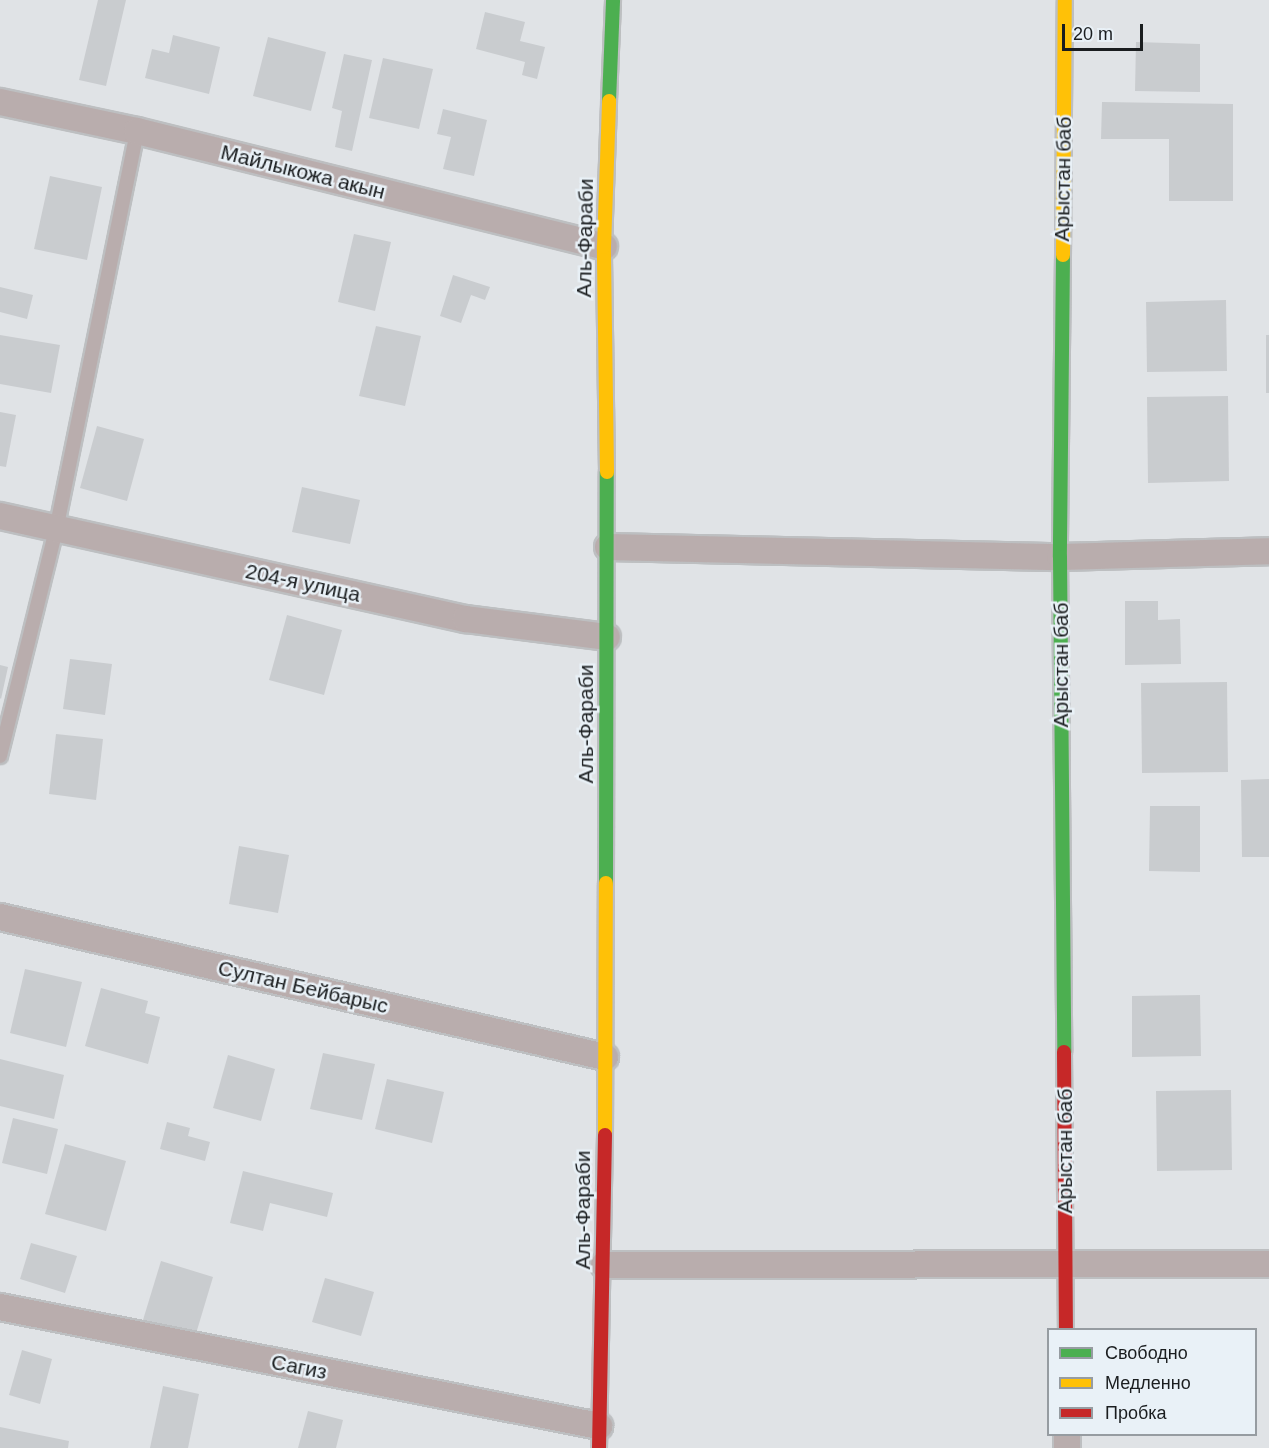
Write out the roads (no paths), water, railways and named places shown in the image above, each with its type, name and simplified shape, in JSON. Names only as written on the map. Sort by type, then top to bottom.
[{"type":"street","name":"Аль-Фараби","points":[[598,1437],[604,1265],[608,637],[604,247],[613,0]]},
{"type":"street","name":"Арыстан баб","points":[[1065,0],[1060,557],[1066,1328]]},
{"type":"street","name":"Майлыкожа акын","points":[[0,102],[137,131],[604,247]]},
{"type":"street","name":"204-я улица","points":[[0,516],[466,619],[608,637]]},
{"type":"street","points":[[608,547],[1060,557],[1269,551]]},
{"type":"street","name":"Султан Бейбарыс","points":[[0,917],[605,1056]]},
{"type":"street","points":[[604,1265],[1269,1264]]},
{"type":"street","name":"Сагиз","points":[[0,1307],[598,1437]]},
{"type":"lane","points":[[0,756],[56,530],[137,131]]}]
